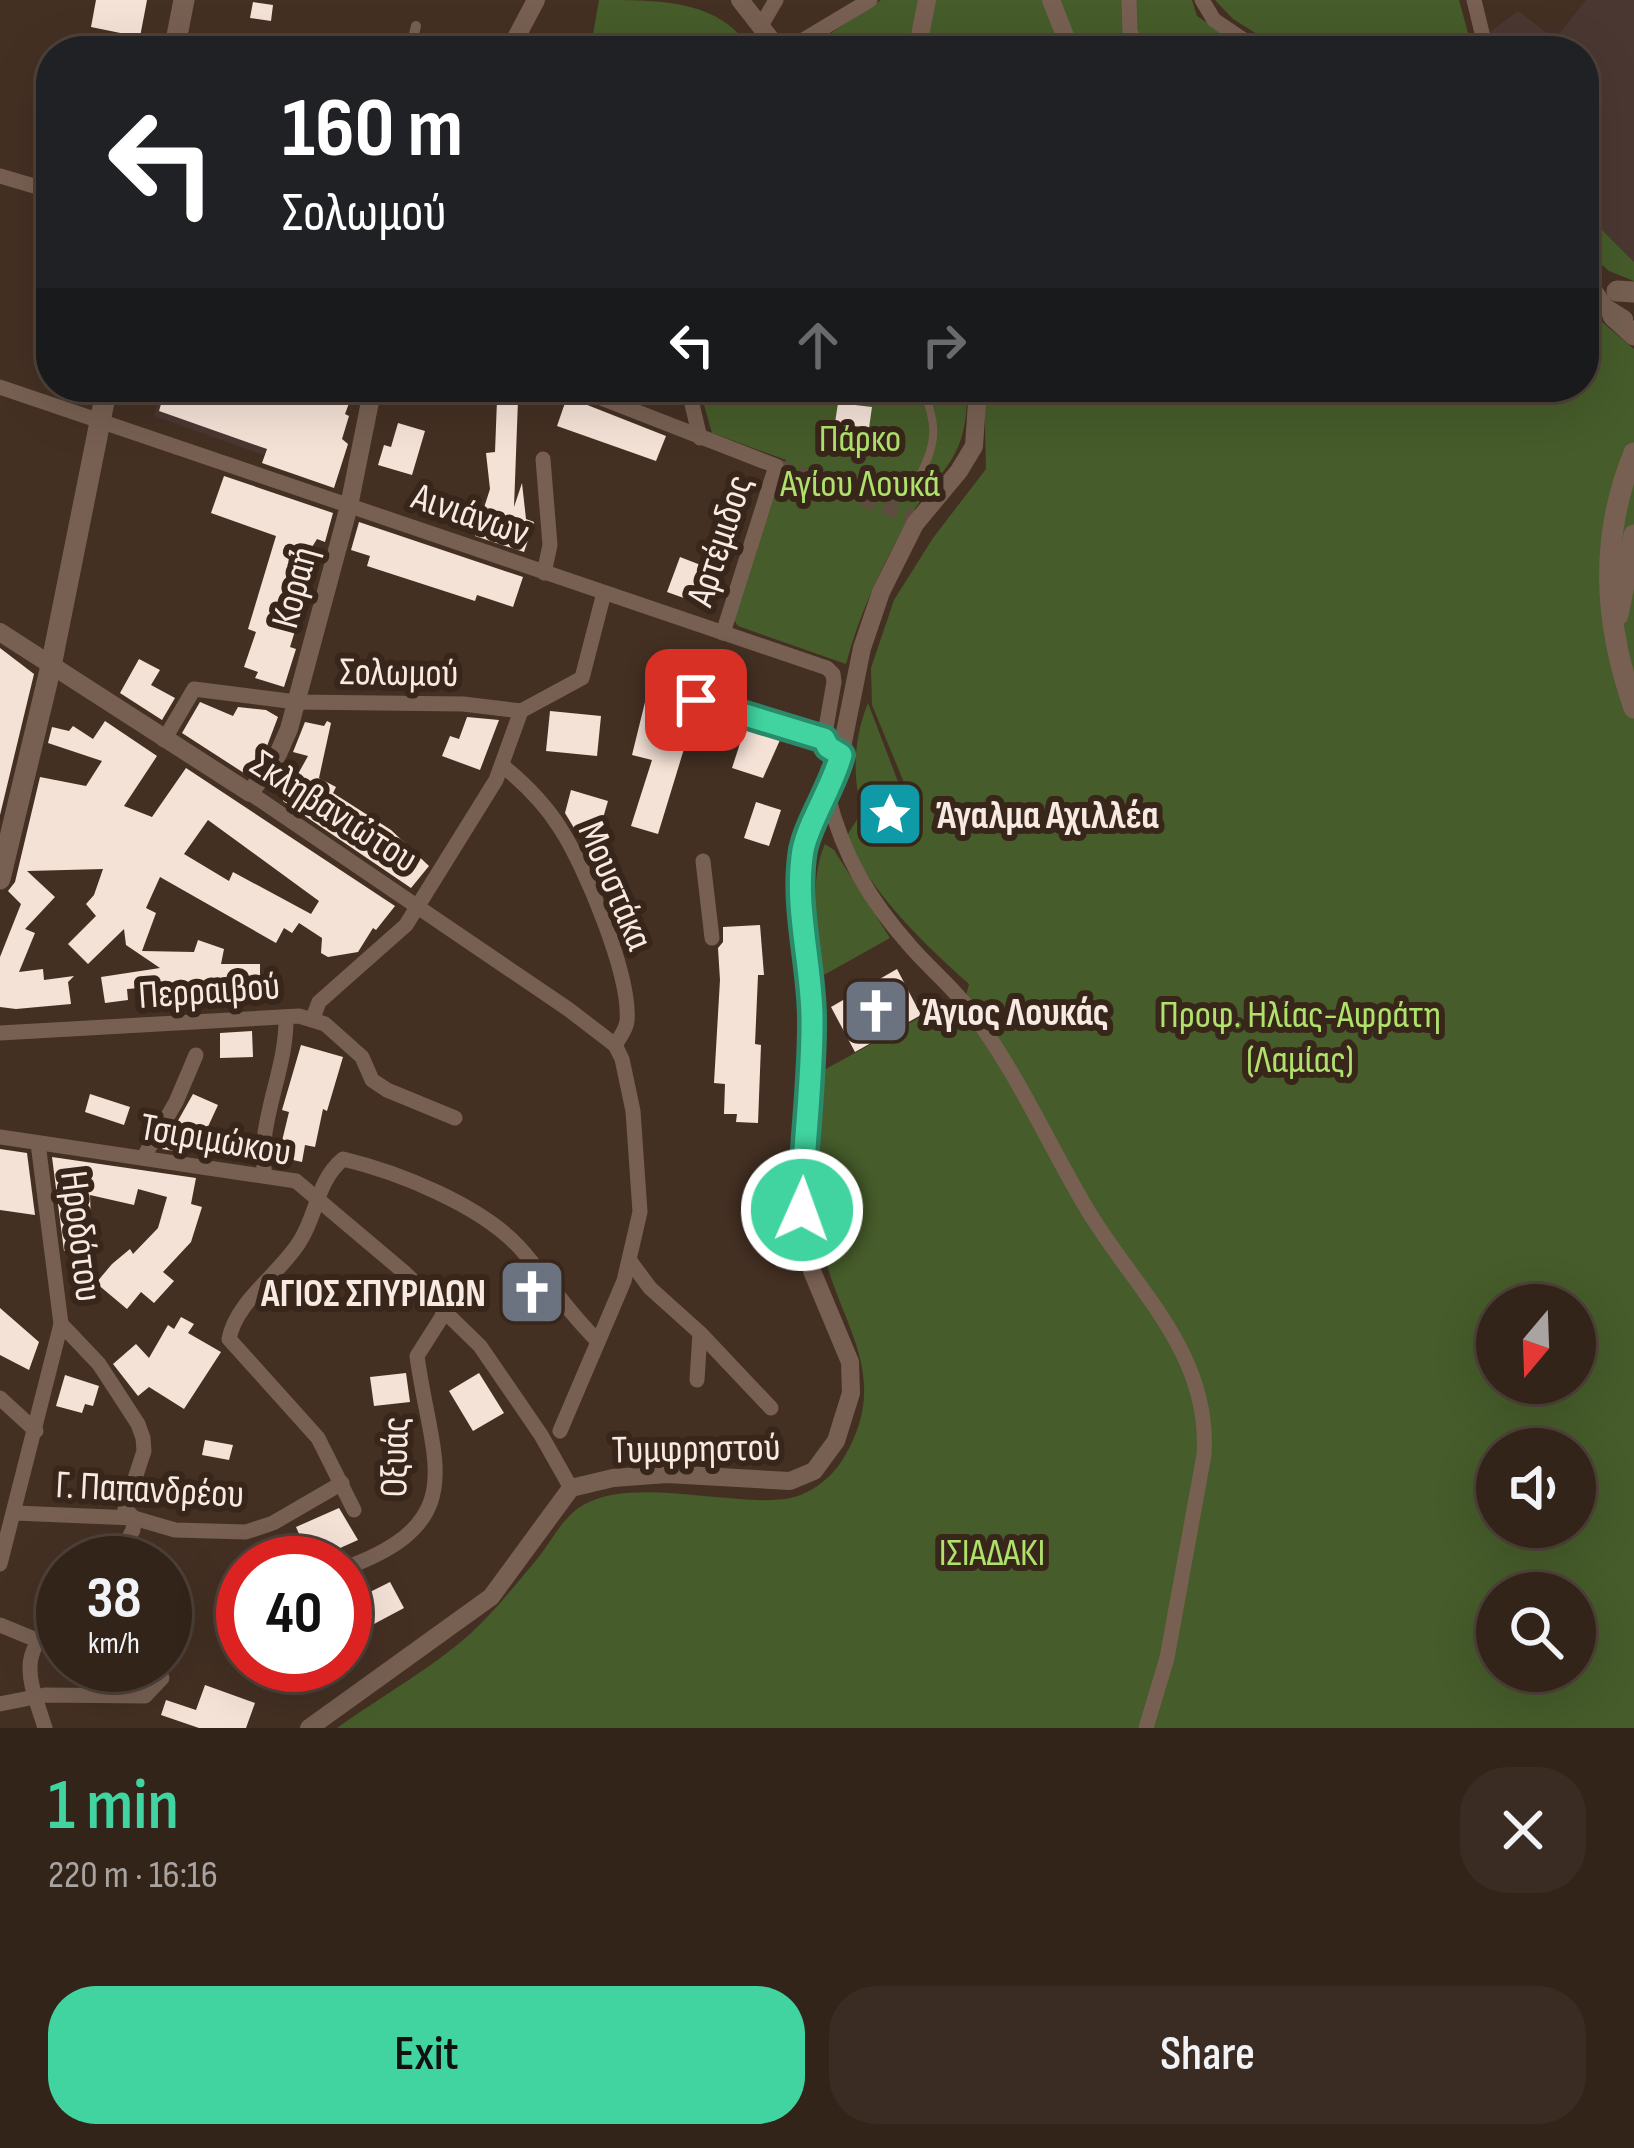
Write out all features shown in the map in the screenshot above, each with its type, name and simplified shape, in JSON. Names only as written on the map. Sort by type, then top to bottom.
[{"type":"main road","points":[[177,36],[184,0]]},
{"type":"main road","points":[[1624,320],[1634,335]]},
{"type":"main road","points":[[0,879],[51,666],[104,402]]},
{"type":"main road","points":[[1634,453],[1609,539],[1607,582],[1634,708]]},
{"type":"main road","points":[[1617,633],[1634,535]]},
{"type":"street","points":[[516,36],[536,0]]},
{"type":"street","points":[[740,0],[771,36]]},
{"type":"street","points":[[762,24],[776,0]]},
{"type":"street","points":[[809,36],[870,0]]},
{"type":"street","points":[[920,36],[927,0]]},
{"type":"street","points":[[1129,0],[1132,36]]},
{"type":"street","points":[[1202,0],[1214,20],[1238,36]]},
{"type":"street","points":[[1474,0],[1483,36]]},
{"type":"street","points":[[1055,5],[1066,36]]},
{"type":"street","points":[[414,36],[416,26]]},
{"type":"street","points":[[0,176],[36,187]]},
{"type":"street","points":[[1599,281],[1628,294]]},
{"type":"street","points":[[1599,292],[1624,320]]},
{"type":"street","name":"Αινιάνων","points":[[0,387],[36,398]]},
{"type":"street","name":"Αινιάνων","points":[[49,402],[830,670],[834,682],[824,739]]},
{"type":"street","name":"Κοραή","points":[[250,793],[278,754],[296,702],[349,506],[370,402]]},
{"type":"street","points":[[610,402],[700,438]]},
{"type":"street","points":[[692,402],[700,438]]},
{"type":"street","name":"Τυμφρηστού","points":[[309,1728],[491,1597],[571,1488],[614,1478],[667,1474],[790,1481],[820,1466],[841,1431],[851,1393],[850,1362],[807,1254],[802,1210],[812,1020],[800,886],[804,847],[839,764],[862,648],[881,592],[915,524],[974,446],[977,402]]},
{"type":"street","name":"Αρτέμιδος","points":[[700,438],[776,466],[723,633]]},
{"type":"street","points":[[542,459],[550,545],[544,573]]},
{"type":"street","points":[[313,1018],[319,1003],[398,933],[472,822],[503,766],[521,711],[582,678],[604,593]]},
{"type":"street","name":"Σκληβανιώτου","points":[[0,632],[417,903],[619,1052]]},
{"type":"street","name":"Σολωμού","points":[[164,740],[194,689],[296,702],[463,704],[521,711]]},
{"type":"street","points":[[658,689],[824,739],[839,764]]},
{"type":"street","name":"Μουστάκα","points":[[503,766],[560,827],[591,891],[624,987],[627,1025],[619,1052],[633,1111],[640,1212],[630,1261],[560,1431]]},
{"type":"street","points":[[828,796],[842,848],[870,897],[982,1028],[1021,1088],[1094,1221],[1161,1312],[1196,1388],[1204,1455],[1166,1658],[1146,1728]]},
{"type":"street","points":[[703,861],[712,938]]},
{"type":"street","points":[[265,1176],[260,1149],[286,1018]]},
{"type":"street","name":"Περραιβού","points":[[0,1034],[313,1018],[355,1050],[372,1080],[455,1118]]},
{"type":"street","points":[[143,1158],[176,1102],[196,1054]]},
{"type":"street","name":"Τσιριμώκου","points":[[0,1137],[296,1181],[480,1346],[571,1488]]},
{"type":"street","name":"Ηροδότου","points":[[38,1143],[61,1324],[84,1345],[138,1424],[144,1450],[125,1509],[134,1518]]},
{"type":"street","points":[[354,1510],[318,1438],[229,1340],[232,1328],[302,1240],[328,1172],[343,1160],[415,1184],[502,1231],[598,1342]]},
{"type":"street","points":[[630,1261],[650,1288],[771,1408]]},
{"type":"street","name":"Οξυάς","points":[[372,1556],[400,1544],[429,1510],[434,1436],[417,1356],[445,1312]]},
{"type":"street","points":[[0,1564],[61,1324]]},
{"type":"street","points":[[697,1380],[700,1334]]},
{"type":"street","points":[[0,1398],[36,1431]]},
{"type":"street","name":"Γ. Παπανδρέου","points":[[15,1513],[134,1518],[175,1530],[246,1532],[342,1484]]},
{"type":"street","points":[[130,1536],[134,1518]]},
{"type":"street","points":[[0,1625],[36,1640]]},
{"type":"street","points":[[36,1650],[28,1673],[45,1728]]},
{"type":"street","points":[[0,1704],[33,1698],[146,1696],[150,1692]]},
{"type":"lane","points":[[919,477],[934,430],[928,402]]},
{"type":"shaded area","points":[[1586,0],[1634,0],[1634,262],[1599,227],[1599,36],[1557,36]]},
{"type":"shaded area","points":[[1518,11],[1551,36],[1484,36]]},
{"type":"shaded area","points":[[158,402],[280,402],[264,455],[154,416]]},
{"type":"green space","points":[[599,0],[688,6],[707,12],[741,36],[593,36]]},
{"type":"green space","points":[[881,0],[1192,0],[1197,16],[1227,36],[827,36]]},
{"type":"green space","points":[[1215,0],[1459,0],[1469,36],[1260,36],[1233,19]]},
{"type":"green space","points":[[1599,227],[1634,262],[1634,281],[1599,262]]},
{"type":"green space","name":"Προφ. Ηλίας-Αφράτη (Λαμίας)","points":[[1599,319],[1634,349],[1634,1728],[337,1728],[471,1633],[514,1587],[564,1521],[585,1504],[605,1496],[655,1492],[785,1499],[818,1486],[843,1459],[858,1428],[863,1371],[820,1234],[817,1173],[824,1070],[937,1008],[952,1009],[960,1020],[969,984],[884,898],[846,837],[858,818],[866,833],[884,848],[864,816],[856,779],[858,740],[868,703],[916,829],[903,780],[872,705],[871,668],[894,600],[933,538],[986,469],[984,402],[1599,402]]},
{"type":"green space","name":"Πάρκο Αγίου Λουκά","points":[[703,402],[966,402],[956,450],[886,560],[846,664],[738,626],[734,620],[786,460],[712,433]]},
{"type":"green space","points":[[825,844],[834,850],[890,938],[822,976],[816,891]]},
{"type":"building","points":[[96,0],[147,0],[140,36],[91,27]]},
{"type":"building","points":[[253,2],[273,5],[271,21],[250,18]]},
{"type":"building","points":[[162,402],[349,402],[342,439],[348,444],[334,488],[262,463],[267,449],[159,411]]},
{"type":"building","points":[[497,402],[518,402],[514,507],[522,483],[526,519],[534,522],[524,552],[475,536],[490,489],[486,453],[495,452]]},
{"type":"building","points":[[565,402],[580,402],[666,436],[656,461],[557,426]]},
{"type":"building","points":[[838,403],[872,407],[869,428],[835,423]]},
{"type":"building","points":[[398,423],[425,431],[412,475],[378,465],[384,445],[391,447]]},
{"type":"building","points":[[224,476],[333,513],[325,542],[317,539],[312,547],[295,603],[303,605],[284,687],[255,678],[258,672],[244,667],[256,632],[248,629],[276,536],[211,513]]},
{"type":"building","points":[[359,522],[523,577],[513,607],[477,595],[475,601],[367,566],[370,556],[351,550]]},
{"type":"building","points":[[680,557],[711,569],[698,603],[667,592]]},
{"type":"building","points":[[0,648],[34,674],[0,815]]},
{"type":"building","points":[[139,659],[160,670],[151,685],[175,698],[162,720],[120,693]]},
{"type":"building","points":[[647,694],[695,713],[658,834],[631,826],[652,760],[632,755]]},
{"type":"building","points":[[200,702],[233,716],[238,707],[266,710],[278,717],[267,746],[247,775],[182,733]]},
{"type":"building","points":[[550,711],[601,716],[597,756],[546,751]]},
{"type":"building","points":[[467,717],[499,720],[480,770],[442,756],[450,736],[459,739]]},
{"type":"building","points":[[105,721],[157,756],[124,806],[152,817],[186,768],[395,906],[358,952],[328,957],[321,953],[322,938],[299,923],[292,933],[284,928],[276,943],[160,877],[146,908],[156,913],[142,951],[194,952],[198,940],[224,949],[221,964],[260,964],[260,988],[127,989],[128,1000],[105,1003],[101,977],[160,968],[126,945],[124,929],[88,964],[68,944],[96,916],[86,904],[103,869],[27,871],[55,897],[25,929],[35,933],[19,972],[43,969],[44,980],[74,976],[68,982],[71,1004],[0,1007],[0,957],[21,904],[8,891],[15,882],[40,777],[86,786],[102,761],[48,743],[52,727],[69,731],[73,726],[93,739]],"holes":[[[208,820],[319,901],[311,914],[233,872],[229,881],[184,854]]]},
{"type":"building","points":[[305,722],[324,726],[331,723],[319,778],[336,787],[333,793],[391,830],[429,866],[411,888],[283,801],[308,756],[293,752]]},
{"type":"building","points":[[745,728],[780,740],[763,778],[732,768]]},
{"type":"building","points":[[571,790],[608,801],[598,835],[574,828],[565,813]]},
{"type":"building","points":[[756,802],[781,810],[769,846],[744,838]]},
{"type":"building","points":[[760,925],[764,975],[758,975],[755,1044],[761,1045],[758,1123],[736,1122],[737,1114],[724,1114],[725,1084],[714,1083],[718,948],[723,927]]},
{"type":"building","name":"Άγιος Λουκάς","points":[[897,969],[921,1015],[855,1052],[831,1007]]},
{"type":"building","points":[[252,1031],[253,1057],[220,1058],[220,1033]]},
{"type":"building","points":[[301,1045],[343,1057],[327,1111],[323,1109],[315,1147],[305,1145],[302,1162],[275,1156],[276,1140],[282,1141],[289,1112],[282,1110]]},
{"type":"building","points":[[90,1094],[130,1107],[124,1125],[85,1112]]},
{"type":"building","points":[[193,1094],[218,1105],[206,1131],[197,1127],[187,1153],[162,1149]]},
{"type":"building","points":[[0,1149],[27,1153],[35,1215],[0,1210]]},
{"type":"building","points":[[52,1157],[196,1178],[191,1204],[202,1207],[191,1242],[163,1272],[174,1281],[154,1303],[141,1292],[127,1309],[96,1283],[158,1228],[167,1197],[138,1189],[134,1205],[90,1195],[92,1250],[64,1251]]},
{"type":"building","name":"ΑΓΙΟΣ ΣΠΥΡΙΔΩΝ","points":[[525,1273],[548,1303],[533,1314],[510,1285]]},
{"type":"building","points":[[0,1308],[39,1342],[29,1370],[0,1355]]},
{"type":"building","points":[[181,1317],[194,1324],[188,1333],[221,1352],[184,1409],[149,1387],[138,1396],[113,1364],[136,1344],[149,1358],[168,1325],[174,1329]]},
{"type":"building","points":[[406,1373],[410,1402],[374,1406],[370,1377]]},
{"type":"building","points":[[479,1373],[504,1413],[473,1431],[449,1391]]},
{"type":"building","points":[[65,1375],[99,1386],[93,1406],[85,1404],[82,1413],[56,1406]]},
{"type":"building","points":[[205,1440],[233,1445],[229,1460],[202,1455]]},
{"type":"building","points":[[339,1508],[356,1536],[300,1536],[296,1527]]},
{"type":"building","points":[[390,1582],[404,1608],[374,1624],[372,1591]]},
{"type":"building","points":[[205,1685],[255,1703],[246,1728],[199,1728],[161,1715],[166,1700],[196,1710]]},
{"type":"tunnel","points":[[776,466],[918,519]]},
{"type":"place","name":"Άγαλμα Αχιλλέα","points":[[890,814]]},
{"type":"place","name":"Άγιος Λουκάς","points":[[876,1011]]},
{"type":"place","name":"ΑΓΙΟΣ ΣΠΥΡΙΔΩΝ","points":[[532,1292]]},
{"type":"route","points":[[696,700],[824,739],[841,755],[802,860],[801,902],[812,1020],[802,1210]]},
{"type":"park label","name":"ΙΣΙΑΔΑΚΙ","points":[[992,1551]]}]
